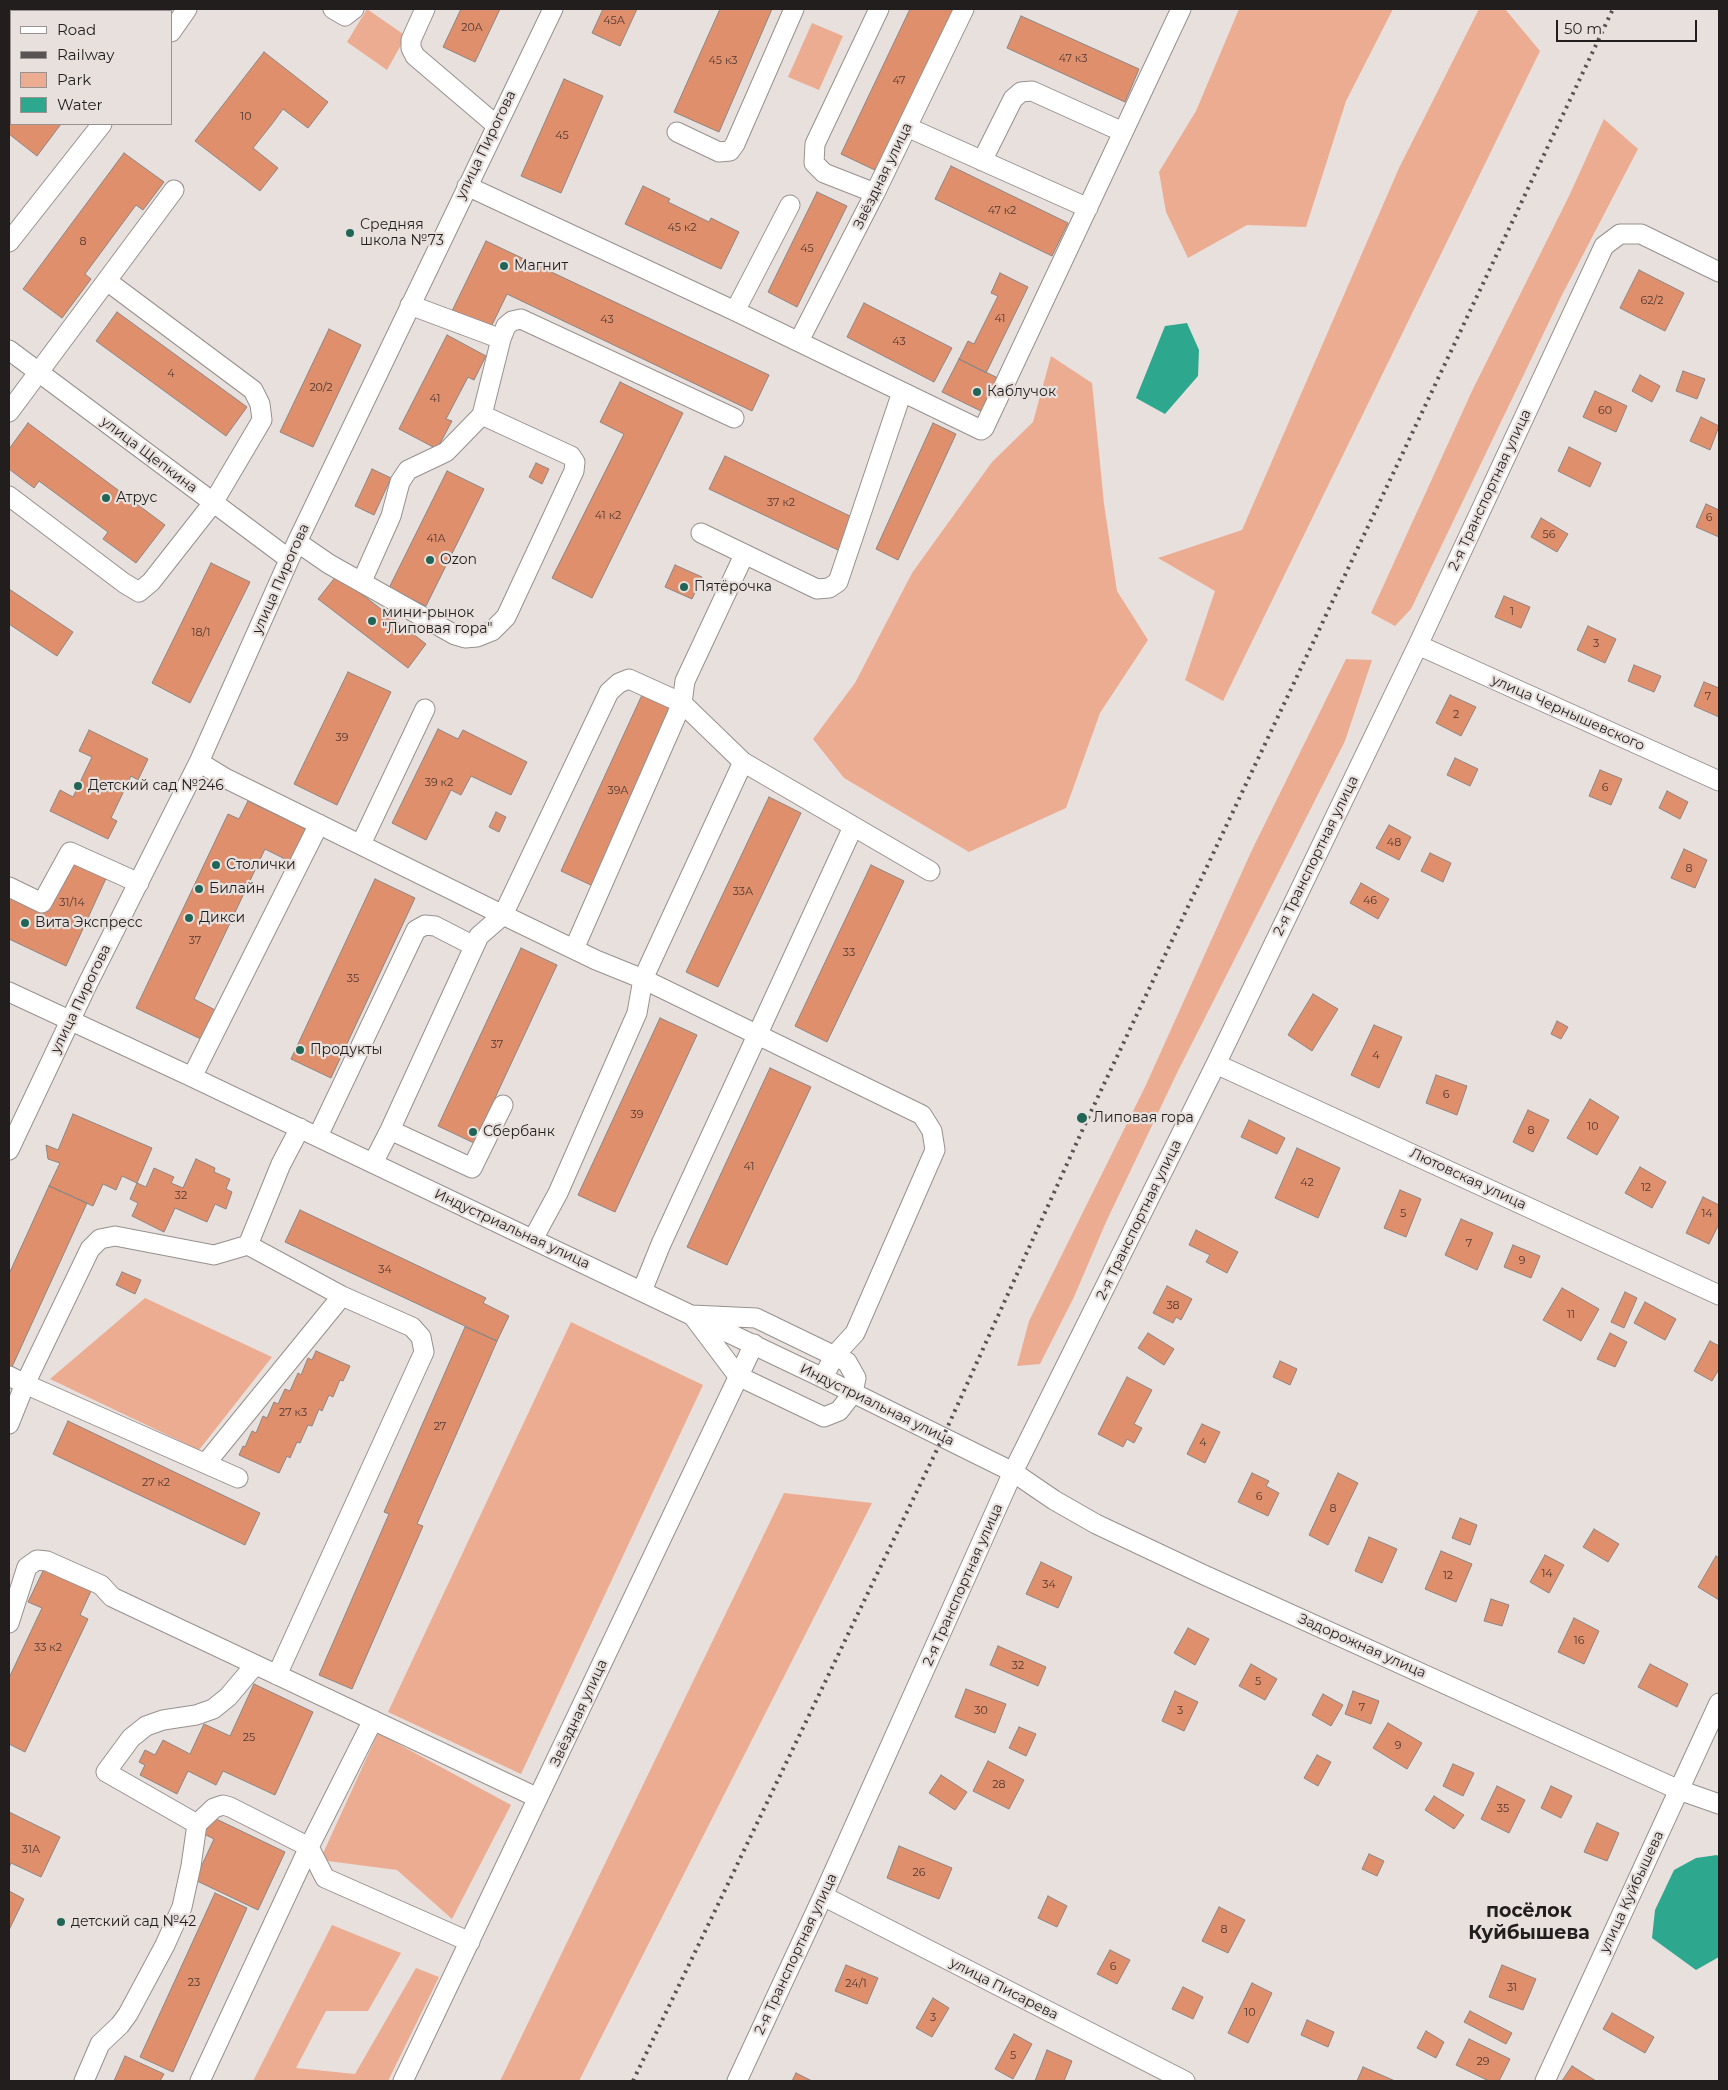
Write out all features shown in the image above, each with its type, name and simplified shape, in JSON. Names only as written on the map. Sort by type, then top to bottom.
[{"type":"street","points":[[172,31],[187,9]]},
{"type":"street","points":[[333,9],[345,16],[352,13],[354,9]]},
{"type":"street","points":[[425,9],[411,40],[411,48],[415,56],[496,125]]},
{"type":"street","name":"улица Пирогова","points":[[9,1150],[88,983],[199,762],[293,550],[553,9]]},
{"type":"street","points":[[677,132],[719,152],[730,151],[735,144],[794,9]]},
{"type":"street","points":[[875,193],[824,173],[814,163],[815,144],[879,9]]},
{"type":"street","name":"Звёздная улица","points":[[799,341],[875,193],[964,9]]},
{"type":"street","points":[[467,186],[799,341],[977,428],[984,428],[1181,9]]},
{"type":"street","points":[[982,161],[1013,99],[1022,92],[1032,92],[1123,132]]},
{"type":"street","points":[[9,242],[101,125]]},
{"type":"street","points":[[906,127],[1088,208]]},
{"type":"street","points":[[9,412],[174,190]]},
{"type":"street","points":[[735,311],[790,204]]},
{"type":"street","name":"2-я Транспортная улица","points":[[737,2081],[823,1896],[1013,1472],[1216,1064],[1418,645],[1604,246],[1620,234],[1642,234],[1719,272]]},
{"type":"street","points":[[9,496],[124,583],[139,592],[151,582],[213,503],[262,420],[260,404],[253,390],[107,281]]},
{"type":"street","points":[[410,305],[501,338]]},
{"type":"street","points":[[362,581],[391,516],[400,482],[408,470],[446,452],[482,415],[501,338],[506,326],[512,321],[521,319],[734,418]]},
{"type":"street","name":"улица Щепкина","points":[[9,350],[213,503],[293,550],[329,564],[455,635],[465,638],[477,637],[492,631],[506,617],[574,471],[575,462],[571,456],[482,415]]},
{"type":"street","points":[[701,533],[817,589],[829,588],[838,582],[902,392]]},
{"type":"street","points":[[574,949],[682,703],[685,681],[744,555]]},
{"type":"street","name":"улица Чернышевского","points":[[1418,645],[1719,781]]},
{"type":"street","points":[[373,1163],[479,936],[503,915],[610,692],[619,684],[629,679],[682,703],[743,762],[930,871]]},
{"type":"street","points":[[360,844],[425,709]]},
{"type":"street","points":[[199,762],[225,778],[503,915],[643,979],[922,1115],[932,1131],[935,1150],[855,1333],[834,1356],[823,1378]]},
{"type":"street","points":[[533,1239],[558,1193],[637,1013],[643,979],[743,762]]},
{"type":"street","points":[[192,1077],[319,824]]},
{"type":"street","points":[[642,1291],[853,827]]},
{"type":"street","points":[[9,887],[42,903],[70,852],[139,883]]},
{"type":"street","points":[[318,1136],[416,930],[425,925],[435,926],[474,946]]},
{"type":"street","name":"Индустриальная улица","points":[[9,992],[318,1136],[754,1344],[1013,1472]]},
{"type":"street","name":"Лютовская улица","points":[[1216,1064],[1719,1295]]},
{"type":"street","points":[[390,1130],[472,1168],[503,1105]]},
{"type":"street","points":[[248,1245],[281,1164],[300,1128]]},
{"type":"street","points":[[9,1424],[17,1380],[90,1249],[100,1239],[115,1236],[214,1255],[248,1245],[342,1296],[412,1327],[421,1336],[424,1352],[277,1675]]},
{"type":"street","points":[[206,1463],[342,1296]]},
{"type":"street","points":[[692,1315],[756,1318],[847,1362],[856,1378],[853,1393],[839,1411],[824,1417],[738,1376],[692,1315]]},
{"type":"street","name":"Звёздная улица","points":[[404,2081],[754,1344]]},
{"type":"street","points":[[17,1380],[238,1478]]},
{"type":"street","name":"Задорожная улица","points":[[1013,1472],[1054,1500],[1096,1524],[1202,1574],[1679,1790],[1719,1804]]},
{"type":"street","points":[[9,1623],[27,1567],[37,1560],[46,1561],[101,1585],[112,1597],[538,1798]]},
{"type":"street","points":[[197,1824],[106,1772],[131,1738],[146,1726],[162,1720],[196,1715],[213,1710],[228,1697],[255,1665]]},
{"type":"street","name":"улица Куйбышева","points":[[1545,2081],[1719,1703]]},
{"type":"street","points":[[200,2081],[309,1847],[372,1720]]},
{"type":"street","points":[[84,2081],[100,2044],[120,2025],[128,2014],[165,1945],[182,1907],[191,1866],[197,1824],[214,1808],[230,1806],[309,1847],[325,1878],[470,1942]]},
{"type":"street","name":"улица Писарева","points":[[823,1896],[1185,2081]]},
{"type":"green space","points":[[367,9],[406,36],[387,70],[347,42]]},
{"type":"green space","points":[[1239,9],[1393,9],[1346,101],[1306,227],[1247,225],[1188,258],[1166,212],[1159,172],[1196,111]]},
{"type":"green space","points":[[1479,9],[1505,9],[1540,51],[1223,701],[1185,680],[1215,591],[1158,558],[1242,530],[1399,168]]},
{"type":"green space","points":[[812,23],[843,36],[819,90],[788,77]]},
{"type":"green space","points":[[1604,119],[1638,149],[1562,295],[1411,609],[1395,626],[1371,613],[1472,391],[1570,194]]},
{"type":"green space","points":[[1051,356],[1092,383],[1104,504],[1117,591],[1148,640],[1100,713],[1066,808],[969,852],[844,778],[813,739],[855,683],[912,573],[992,462],[1033,422]]},
{"type":"green space","points":[[1346,659],[1372,660],[1345,741],[1178,1071],[1106,1222],[1074,1297],[1040,1364],[1017,1366],[1029,1321],[1145,1087],[1251,852]]},
{"type":"green space","points":[[145,1298],[272,1357],[199,1450],[50,1379]]},
{"type":"green space","points":[[571,1322],[703,1385],[521,1774],[388,1712]]},
{"type":"green space","points":[[784,1493],[872,1503],[579,2081],[500,2081]]},
{"type":"green space","points":[[378,1733],[511,1805],[452,1919],[397,1870],[320,1860]]},
{"type":"green space","points":[[332,1925],[401,1953],[368,2011],[326,2011],[296,2068],[355,2074],[416,1968],[439,1977],[388,2081],[253,2081]]},
{"type":"water","points":[[1187,323],[1199,350],[1198,376],[1165,414],[1136,398],[1165,326]]},
{"type":"water","points":[[1717,1855],[1719,1857],[1719,1957],[1696,1970],[1652,1938],[1655,1910],[1674,1870],[1696,1858]]},
{"type":"building","points":[[461,9],[500,9],[475,62],[443,47]]},
{"type":"building","points":[[603,9],[637,9],[620,46],[592,33]]},
{"type":"building","points":[[720,9],[772,9],[719,132],[674,112]]},
{"type":"building","points":[[910,9],[956,9],[879,172],[841,154]]},
{"type":"building","points":[[1021,16],[1139,69],[1125,102],[1007,48]]},
{"type":"building","points":[[264,52],[328,102],[308,128],[283,109],[253,148],[278,168],[260,191],[195,141]]},
{"type":"building","points":[[564,79],[603,96],[561,193],[521,176]]},
{"type":"building","points":[[10,120],[10,125],[60,125],[37,156],[9,134]]},
{"type":"building","points":[[124,153],[164,182],[143,210],[136,205],[85,274],[91,279],[62,318],[23,289]]},
{"type":"building","points":[[951,166],[1068,223],[1052,256],[935,199]]},
{"type":"building","points":[[643,186],[670,199],[668,202],[709,222],[711,218],[739,232],[721,269],[625,224]]},
{"type":"building","points":[[817,192],[847,206],[797,307],[768,292]]},
{"type":"building","points":[[486,241],[769,375],[752,411],[507,294],[490,329],[452,311]]},
{"type":"building","points":[[1639,270],[1684,293],[1665,331],[1620,308]]},
{"type":"building","points":[[1000,273],[1028,287],[986,373],[959,359],[968,341],[974,344],[998,296],[991,293]]},
{"type":"building","points":[[864,303],[952,348],[934,382],[847,337]]},
{"type":"building","points":[[117,312],[247,407],[226,436],[96,341]]},
{"type":"building","points":[[329,329],[361,345],[313,447],[280,432]]},
{"type":"building","points":[[447,335],[486,356],[474,380],[468,377],[446,419],[452,421],[437,449],[399,429]]},
{"type":"building","points":[[959,359],[1002,380],[985,413],[942,392]]},
{"type":"building","points":[[1683,371],[1705,379],[1697,399],[1676,391]]},
{"type":"building","points":[[1640,375],[1660,386],[1652,402],[1632,391]]},
{"type":"building","points":[[620,382],[683,413],[592,598],[552,578],[624,434],[600,422]]},
{"type":"building","points":[[1595,391],[1627,406],[1616,432],[1583,417]]},
{"type":"building","points":[[1701,417],[1719,426],[1710,450],[1690,441]]},
{"type":"building","points":[[28,423],[165,525],[136,563],[103,539],[108,532],[39,481],[34,488],[9,469],[9,449]]},
{"type":"building","points":[[933,423],[956,434],[898,560],[876,549]]},
{"type":"building","points":[[1569,447],[1601,463],[1590,487],[1558,471]]},
{"type":"building","points":[[725,456],[854,518],[838,550],[709,489]]},
{"type":"building","points":[[536,463],[549,469],[542,484],[529,477]]},
{"type":"building","points":[[372,469],[391,478],[374,515],[355,506]]},
{"type":"building","points":[[447,471],[484,489],[426,606],[389,588]]},
{"type":"building","points":[[1706,504],[1719,510],[1719,537],[1696,527]]},
{"type":"building","points":[[1541,518],[1568,534],[1557,552],[1531,537]]},
{"type":"building","points":[[211,563],[250,582],[190,703],[152,683]]},
{"type":"building","points":[[675,565],[702,577],[692,599],[665,587]]},
{"type":"building","name":"мини-рынок \"Липовая гора\"","points":[[337,575],[426,644],[408,668],[318,599]]},
{"type":"building","points":[[9,589],[73,632],[57,656],[9,624]]},
{"type":"building","points":[[1504,596],[1530,607],[1521,628],[1495,617]]},
{"type":"building","points":[[1588,626],[1616,639],[1605,663],[1577,650]]},
{"type":"building","points":[[1634,665],[1661,676],[1654,692],[1628,681]]},
{"type":"building","points":[[348,672],[391,692],[337,805],[294,784]]},
{"type":"building","points":[[1704,682],[1719,688],[1719,717],[1694,706]]},
{"type":"building","points":[[642,695],[675,710],[595,887],[561,871]]},
{"type":"building","points":[[1450,695],[1476,707],[1461,736],[1436,723]]},
{"type":"building","points":[[438,729],[458,739],[463,730],[527,762],[511,795],[471,776],[461,795],[451,790],[426,840],[392,823]]},
{"type":"building","points":[[89,730],[148,759],[138,780],[131,776],[111,818],[117,821],[108,839],[50,811],[60,790],[73,797],[92,757],[79,751]]},
{"type":"building","points":[[1455,758],[1478,769],[1470,786],[1447,775]]},
{"type":"building","points":[[1600,770],[1622,779],[1611,805],[1589,796]]},
{"type":"building","points":[[1667,791],[1688,802],[1680,819],[1659,808]]},
{"type":"building","points":[[769,797],[801,813],[718,987],[686,972]]},
{"type":"building","points":[[248,801],[308,830],[293,863],[265,849],[194,999],[217,1011],[203,1040],[136,1008],[228,814],[239,819]]},
{"type":"building","points":[[496,812],[506,817],[499,832],[489,827]]},
{"type":"building","points":[[1389,825],[1411,837],[1399,860],[1376,848]]},
{"type":"building","points":[[1684,849],[1707,860],[1695,888],[1671,878]]},
{"type":"building","points":[[1430,853],[1451,863],[1443,882],[1421,871]]},
{"type":"building","points":[[70,857],[108,874],[66,966],[9,939],[9,894],[45,911]]},
{"type":"building","points":[[871,865],[904,881],[827,1042],[795,1026]]},
{"type":"building","points":[[375,879],[415,898],[331,1078],[291,1059]]},
{"type":"building","points":[[1361,883],[1389,899],[1378,919],[1350,903]]},
{"type":"building","points":[[521,948],[557,965],[474,1143],[438,1126]]},
{"type":"building","points":[[1313,994],[1338,1009],[1312,1051],[1288,1035]]},
{"type":"building","points":[[660,1018],[697,1035],[615,1212],[578,1195]]},
{"type":"building","points":[[1557,1021],[1568,1027],[1561,1039],[1551,1034]]},
{"type":"building","points":[[1374,1025],[1402,1037],[1379,1088],[1351,1075]]},
{"type":"building","points":[[770,1068],[811,1087],[727,1265],[687,1247]]},
{"type":"building","points":[[1436,1075],[1467,1086],[1457,1115],[1426,1103]]},
{"type":"building","points":[[1590,1099],[1619,1117],[1597,1155],[1567,1138]]},
{"type":"building","points":[[1528,1110],[1549,1120],[1533,1152],[1513,1142]]},
{"type":"building","points":[[73,1114],[152,1148],[137,1183],[122,1176],[116,1190],[103,1184],[93,1206],[49,1186],[60,1163],[48,1159],[46,1145],[58,1150]]},
{"type":"building","points":[[1249,1120],[1285,1138],[1277,1154],[1241,1137]]},
{"type":"building","points":[[1297,1148],[1340,1168],[1318,1218],[1275,1198]]},
{"type":"building","points":[[196,1159],[215,1168],[214,1172],[230,1179],[226,1189],[232,1192],[226,1209],[215,1204],[207,1222],[175,1208],[164,1232],[132,1216],[138,1203],[130,1199],[137,1183],[146,1187],[154,1168],[174,1177],[171,1183],[183,1188]]},
{"type":"building","points":[[1640,1167],[1666,1182],[1652,1208],[1625,1193]]},
{"type":"building","points":[[49,1186],[87,1203],[11,1369],[9,1368],[9,1274]]},
{"type":"building","points":[[1400,1190],[1421,1199],[1406,1237],[1384,1228]]},
{"type":"building","points":[[1703,1197],[1719,1205],[1719,1224],[1709,1244],[1686,1233]]},
{"type":"building","points":[[300,1210],[486,1298],[483,1303],[509,1316],[497,1341],[285,1242]]},
{"type":"building","points":[[1461,1219],[1493,1233],[1477,1270],[1445,1255]]},
{"type":"building","points":[[1196,1230],[1238,1252],[1227,1273],[1206,1262],[1210,1255],[1189,1245]]},
{"type":"building","points":[[1513,1245],[1540,1256],[1531,1278],[1504,1267]]},
{"type":"building","points":[[122,1272],[141,1280],[135,1294],[116,1285]]},
{"type":"building","points":[[1167,1286],[1192,1299],[1181,1320],[1176,1317],[1173,1323],[1153,1313]]},
{"type":"building","points":[[1562,1288],[1599,1309],[1581,1341],[1543,1320]]},
{"type":"building","points":[[1625,1292],[1637,1298],[1624,1328],[1611,1322]]},
{"type":"building","points":[[1645,1302],[1676,1319],[1665,1340],[1634,1323]]},
{"type":"building","points":[[465,1327],[497,1341],[417,1524],[423,1526],[352,1689],[319,1675],[389,1514],[384,1512]]},
{"type":"building","points":[[1148,1333],[1174,1349],[1164,1365],[1138,1348]]},
{"type":"building","points":[[1610,1333],[1627,1342],[1615,1367],[1597,1359]]},
{"type":"building","points":[[1710,1341],[1719,1346],[1719,1369],[1712,1381],[1694,1371]]},
{"type":"building","points":[[316,1351],[350,1366],[343,1381],[340,1380],[333,1397],[329,1395],[322,1411],[319,1409],[312,1426],[308,1425],[300,1443],[297,1442],[290,1458],[287,1456],[279,1473],[239,1455],[252,1431],[256,1433],[263,1416],[267,1418],[274,1402],[278,1404],[285,1389],[290,1391],[298,1373],[301,1375],[308,1358],[312,1360]]},
{"type":"building","points":[[1280,1361],[1297,1369],[1290,1385],[1273,1377]]},
{"type":"building","points":[[1127,1377],[1152,1390],[1134,1424],[1142,1428],[1134,1443],[1127,1439],[1123,1447],[1098,1434]]},
{"type":"building","points":[[68,1421],[260,1513],[245,1545],[53,1454]]},
{"type":"building","points":[[1202,1424],[1220,1432],[1205,1463],[1187,1454]]},
{"type":"building","points":[[1252,1473],[1269,1481],[1266,1486],[1279,1493],[1268,1516],[1238,1502]]},
{"type":"building","points":[[1338,1473],[1358,1483],[1328,1545],[1309,1535]]},
{"type":"building","points":[[1460,1518],[1477,1525],[1470,1545],[1452,1538]]},
{"type":"building","points":[[1594,1529],[1619,1544],[1608,1562],[1583,1547]]},
{"type":"building","points":[[1369,1537],[1397,1549],[1382,1583],[1355,1571]]},
{"type":"building","points":[[1441,1551],[1472,1564],[1456,1602],[1425,1589]]},
{"type":"building","points":[[1545,1555],[1564,1565],[1549,1593],[1530,1582]]},
{"type":"building","points":[[1716,1556],[1719,1558],[1719,1600],[1698,1587]]},
{"type":"building","points":[[1041,1562],[1072,1577],[1058,1608],[1026,1594]]},
{"type":"building","points":[[44,1569],[91,1591],[80,1615],[88,1619],[25,1752],[9,1744],[9,1678],[42,1608],[28,1602]]},
{"type":"building","points":[[1491,1599],[1509,1605],[1502,1626],[1484,1621]]},
{"type":"building","points":[[1574,1618],[1599,1631],[1584,1664],[1558,1652]]},
{"type":"building","points":[[1188,1628],[1209,1639],[1195,1665],[1174,1653]]},
{"type":"building","points":[[998,1646],[1046,1667],[1038,1686],[990,1665]]},
{"type":"building","points":[[1251,1664],[1277,1679],[1265,1700],[1239,1686]]},
{"type":"building","points":[[1650,1664],[1688,1684],[1677,1707],[1638,1687]]},
{"type":"building","points":[[254,1684],[313,1712],[275,1795],[223,1771],[216,1785],[188,1771],[177,1794],[140,1775],[145,1765],[139,1762],[145,1750],[155,1755],[163,1740],[190,1754],[204,1724],[230,1736]]},
{"type":"building","points":[[966,1689],[1006,1704],[995,1733],[955,1717]]},
{"type":"building","points":[[1175,1691],[1198,1702],[1184,1731],[1162,1721]]},
{"type":"building","points":[[1353,1691],[1379,1701],[1371,1724],[1345,1714]]},
{"type":"building","points":[[1323,1694],[1343,1705],[1331,1726],[1312,1715]]},
{"type":"building","points":[[1388,1723],[1422,1743],[1407,1769],[1373,1748]]},
{"type":"building","points":[[1019,1727],[1036,1734],[1026,1756],[1009,1748]]},
{"type":"building","points":[[1317,1755],[1331,1762],[1318,1786],[1304,1778]]},
{"type":"building","points":[[988,1761],[1024,1780],[1009,1809],[973,1791]]},
{"type":"building","points":[[1453,1764],[1474,1773],[1463,1796],[1443,1786]]},
{"type":"building","points":[[941,1775],[967,1792],[955,1810],[929,1793]]},
{"type":"building","points":[[1497,1786],[1525,1800],[1509,1833],[1481,1819]]},
{"type":"building","points":[[1551,1786],[1572,1796],[1561,1818],[1541,1808]]},
{"type":"building","points":[[1434,1796],[1464,1815],[1454,1829],[1425,1810]]},
{"type":"building","points":[[9,1812],[60,1837],[41,1877],[11,1863],[9,1868]]},
{"type":"building","points":[[212,1817],[285,1852],[258,1910],[195,1880],[214,1839],[204,1834]]},
{"type":"building","points":[[1597,1823],[1619,1833],[1607,1861],[1584,1852]]},
{"type":"building","points":[[899,1846],[952,1868],[939,1899],[887,1878]]},
{"type":"building","points":[[1369,1854],[1384,1861],[1377,1876],[1362,1869]]},
{"type":"building","points":[[9,1891],[24,1899],[9,1930]]},
{"type":"building","points":[[215,1893],[247,1908],[173,2072],[140,2057]]},
{"type":"building","points":[[1048,1896],[1067,1906],[1057,1927],[1038,1918]]},
{"type":"building","points":[[1219,1907],[1245,1920],[1228,1953],[1202,1941]]},
{"type":"building","points":[[1110,1950],[1130,1960],[1117,1984],[1097,1974]]},
{"type":"building","points":[[846,1965],[878,1978],[867,2004],[835,1991]]},
{"type":"building","points":[[1502,1965],[1536,1979],[1523,2010],[1489,1997]]},
{"type":"building","points":[[1252,1983],[1272,1993],[1248,2043],[1228,2033]]},
{"type":"building","points":[[1183,1987],[1203,1997],[1193,2019],[1172,2009]]},
{"type":"building","points":[[933,1998],[949,2008],[932,2037],[916,2028]]},
{"type":"building","points":[[1470,2011],[1512,2033],[1506,2044],[1464,2022]]},
{"type":"building","points":[[1612,2013],[1654,2037],[1645,2053],[1603,2029]]},
{"type":"building","points":[[1307,2020],[1334,2032],[1328,2047],[1301,2035]]},
{"type":"building","points":[[1426,2031],[1444,2042],[1436,2058],[1417,2048]]},
{"type":"building","points":[[1014,2034],[1032,2044],[1013,2079],[995,2069]]},
{"type":"building","points":[[1469,2039],[1510,2059],[1499,2081],[1489,2081],[1456,2065]]},
{"type":"building","points":[[1047,2050],[1072,2061],[1064,2081],[1035,2081]]},
{"type":"building","points":[[125,2056],[164,2074],[160,2081],[114,2081]]},
{"type":"building","points":[[1572,2066],[1596,2081],[1562,2081]]},
{"type":"building","points":[[1363,2067],[1395,2081],[1357,2081]]},
{"type":"building","points":[[796,2073],[812,2081],[792,2081]]},
{"type":"railway","points":[[633,2081],[943,1437],[1087,1120],[1613,9]]},
{"type":"place","name":"Средняя школа №73","points":[[350,233]]},
{"type":"place","name":"Магнит","points":[[504,266]]},
{"type":"place","name":"Каблучок","points":[[977,392]]},
{"type":"place","name":"Атрус","points":[[106,498]]},
{"type":"place","name":"Ozon","points":[[430,560]]},
{"type":"place","name":"Пятёрочка","points":[[684,587]]},
{"type":"place","name":"мини-рынок \"Липовая гора\"","points":[[372,621]]},
{"type":"place","name":"Детский сад №246","points":[[78,786]]},
{"type":"place","name":"Столички","points":[[216,865]]},
{"type":"place","name":"Билайн","points":[[199,889]]},
{"type":"place","name":"Дикси","points":[[189,918]]},
{"type":"place","name":"Вита Экспресс","points":[[25,923]]},
{"type":"place","name":"Продукты","points":[[300,1050]]},
{"type":"place","name":"Липовая гора","points":[[1082,1118]]},
{"type":"place","name":"Сбербанк","points":[[473,1132]]},
{"type":"place","name":"детский сад №42","points":[[61,1922]]},
{"type":"district","name":"посёлок Куйбышева","points":[[1529,1922]]}]
